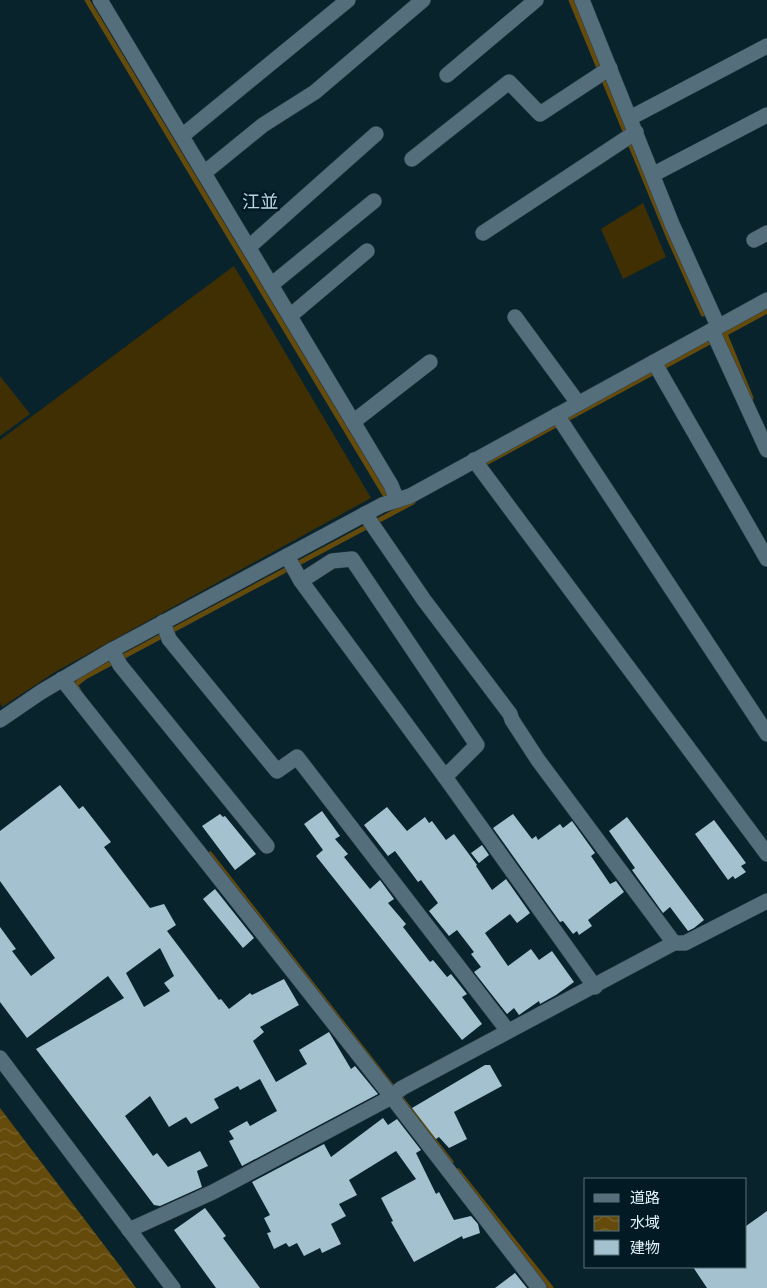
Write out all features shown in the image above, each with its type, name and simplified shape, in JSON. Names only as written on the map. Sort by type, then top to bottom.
[{"type":"street","points":[[100,0],[391,485],[397,500]]},
{"type":"street","points":[[182,136],[348,0]]},
{"type":"street","points":[[204,173],[263,126],[315,92],[423,0]]},
{"type":"street","points":[[447,75],[536,0]]},
{"type":"street","points":[[582,0],[604,72],[630,131],[654,174],[716,333],[767,450]]},
{"type":"street","points":[[483,233],[630,131],[767,46]]},
{"type":"street","points":[[412,158],[509,82],[540,114],[604,72]]},
{"type":"street","points":[[654,174],[767,115]]},
{"type":"street","points":[[248,247],[376,134]]},
{"type":"street","points":[[271,284],[374,201]]},
{"type":"street","points":[[290,316],[367,251]]},
{"type":"street","points":[[0,720],[62,679],[116,656],[293,567],[326,549],[397,500],[478,465],[561,420],[578,403],[658,368],[765,306]]},
{"type":"street","points":[[515,317],[578,403]]},
{"type":"street","points":[[353,422],[430,362]]},
{"type":"street","points":[[658,368],[767,559]]},
{"type":"street","points":[[561,420],[767,734]]},
{"type":"street","points":[[478,465],[767,854]]},
{"type":"street","points":[[369,520],[424,600],[510,714],[538,760],[674,943]]},
{"type":"street","points":[[293,567],[326,549]]},
{"type":"street","points":[[326,549],[352,560],[478,745],[445,778]]},
{"type":"street","points":[[293,567],[595,987]]},
{"type":"street","points":[[166,630],[277,771],[297,757],[508,1031]]},
{"type":"street","points":[[116,656],[267,846]]},
{"type":"street","points":[[62,679],[396,1092],[539,1288]]},
{"type":"street","points":[[129,1230],[213,1192],[674,943],[685,943],[767,901]]},
{"type":"street","points":[[0,1058],[173,1288]]},
{"type":"shaded area","points":[[643,203],[666,257],[623,279],[601,229]]},
{"type":"shaded area","points":[[234,266],[371,498],[55,672],[2,707],[0,703],[0,440]]},
{"type":"shaded area","points":[[0,376],[30,414],[0,436]]},
{"type":"water","points":[[0,1108],[120,1266],[136,1288],[0,1288]]},
{"type":"building","points":[[60,785],[79,809],[83,806],[111,842],[104,847],[150,908],[164,904],[176,925],[167,931],[219,1000],[221,999],[229,1009],[250,993],[252,995],[284,979],[299,1005],[260,1027],[264,1032],[253,1041],[276,1082],[307,1064],[299,1050],[329,1032],[351,1069],[355,1066],[378,1094],[242,1166],[229,1141],[234,1139],[229,1131],[247,1121],[250,1126],[277,1111],[260,1079],[240,1090],[238,1086],[214,1099],[219,1108],[191,1124],[186,1117],[169,1127],[150,1096],[125,1116],[153,1156],[157,1153],[168,1167],[200,1151],[208,1166],[197,1171],[202,1187],[160,1206],[154,1205],[36,1049],[124,998],[108,976],[27,1038],[0,1002],[0,927],[16,949],[12,951],[31,976],[55,958],[0,881],[0,831]],"holes":[[[160,948],[174,976],[164,983],[170,991],[144,1007],[126,973]]]},
{"type":"building","points":[[387,807],[407,831],[425,817],[429,823],[432,821],[446,840],[454,834],[477,865],[492,890],[506,879],[530,913],[517,923],[510,914],[485,933],[508,966],[531,949],[539,960],[552,951],[574,982],[556,995],[540,1004],[539,1001],[519,1015],[514,1008],[507,1014],[474,972],[481,967],[471,954],[474,952],[457,930],[449,936],[429,911],[438,903],[421,880],[418,882],[395,851],[388,856],[364,825]]},
{"type":"building","points":[[322,811],[340,836],[335,839],[348,854],[344,857],[370,889],[380,880],[394,899],[388,903],[406,924],[403,927],[430,962],[433,960],[447,977],[451,974],[467,994],[462,997],[482,1024],[462,1040],[316,856],[323,850],[304,824]]},
{"type":"building","points":[[220,814],[223,817],[225,816],[256,854],[235,870],[202,826]]},
{"type":"building","points":[[513,814],[532,839],[536,836],[538,840],[560,824],[563,828],[572,821],[595,853],[591,856],[610,884],[616,881],[624,892],[588,920],[592,926],[579,935],[577,931],[573,934],[563,921],[560,922],[493,828]]},
{"type":"building","points":[[627,817],[704,920],[694,928],[688,931],[670,907],[663,913],[632,870],[635,868],[609,831]]},
{"type":"building","points":[[714,820],[746,863],[741,866],[746,872],[735,879],[733,876],[728,880],[695,834]]},
{"type":"building","points":[[482,845],[489,855],[479,863],[471,853]]},
{"type":"building","points":[[215,889],[254,938],[243,948],[203,899]]},
{"type":"building","points":[[485,1065],[490,1065],[502,1086],[454,1112],[467,1139],[449,1148],[439,1137],[436,1139],[412,1108]]},
{"type":"building","points":[[383,1118],[388,1125],[397,1119],[421,1150],[416,1153],[436,1194],[439,1192],[454,1220],[471,1216],[478,1224],[480,1233],[463,1239],[462,1236],[414,1262],[391,1222],[393,1221],[381,1198],[416,1179],[396,1151],[349,1180],[357,1195],[339,1204],[346,1216],[331,1224],[341,1244],[322,1253],[320,1248],[304,1256],[297,1243],[289,1247],[286,1243],[274,1249],[267,1233],[271,1232],[264,1218],[270,1215],[252,1182],[324,1144],[331,1157]]},
{"type":"building","points":[[205,1208],[226,1236],[223,1238],[260,1288],[216,1288],[174,1230]]},
{"type":"building","points":[[767,1211],[767,1288],[707,1288],[694,1268],[747,1268],[747,1225]]},
{"type":"building","points":[[515,1273],[527,1288],[495,1288]]},
{"type":"waterway","points":[[87,0],[385,495]]},
{"type":"waterway","points":[[571,0],[669,238],[703,314]]},
{"type":"waterway","points":[[480,466],[767,311]]},
{"type":"waterway","points":[[725,334],[751,398]]},
{"type":"waterway","points":[[78,689],[75,685],[85,677],[413,502]]},
{"type":"waterway","points":[[210,854],[451,1162]]},
{"type":"waterway","points":[[458,1171],[551,1288]]},
{"type":"district","name":"江並","points":[[260,201]]}]
